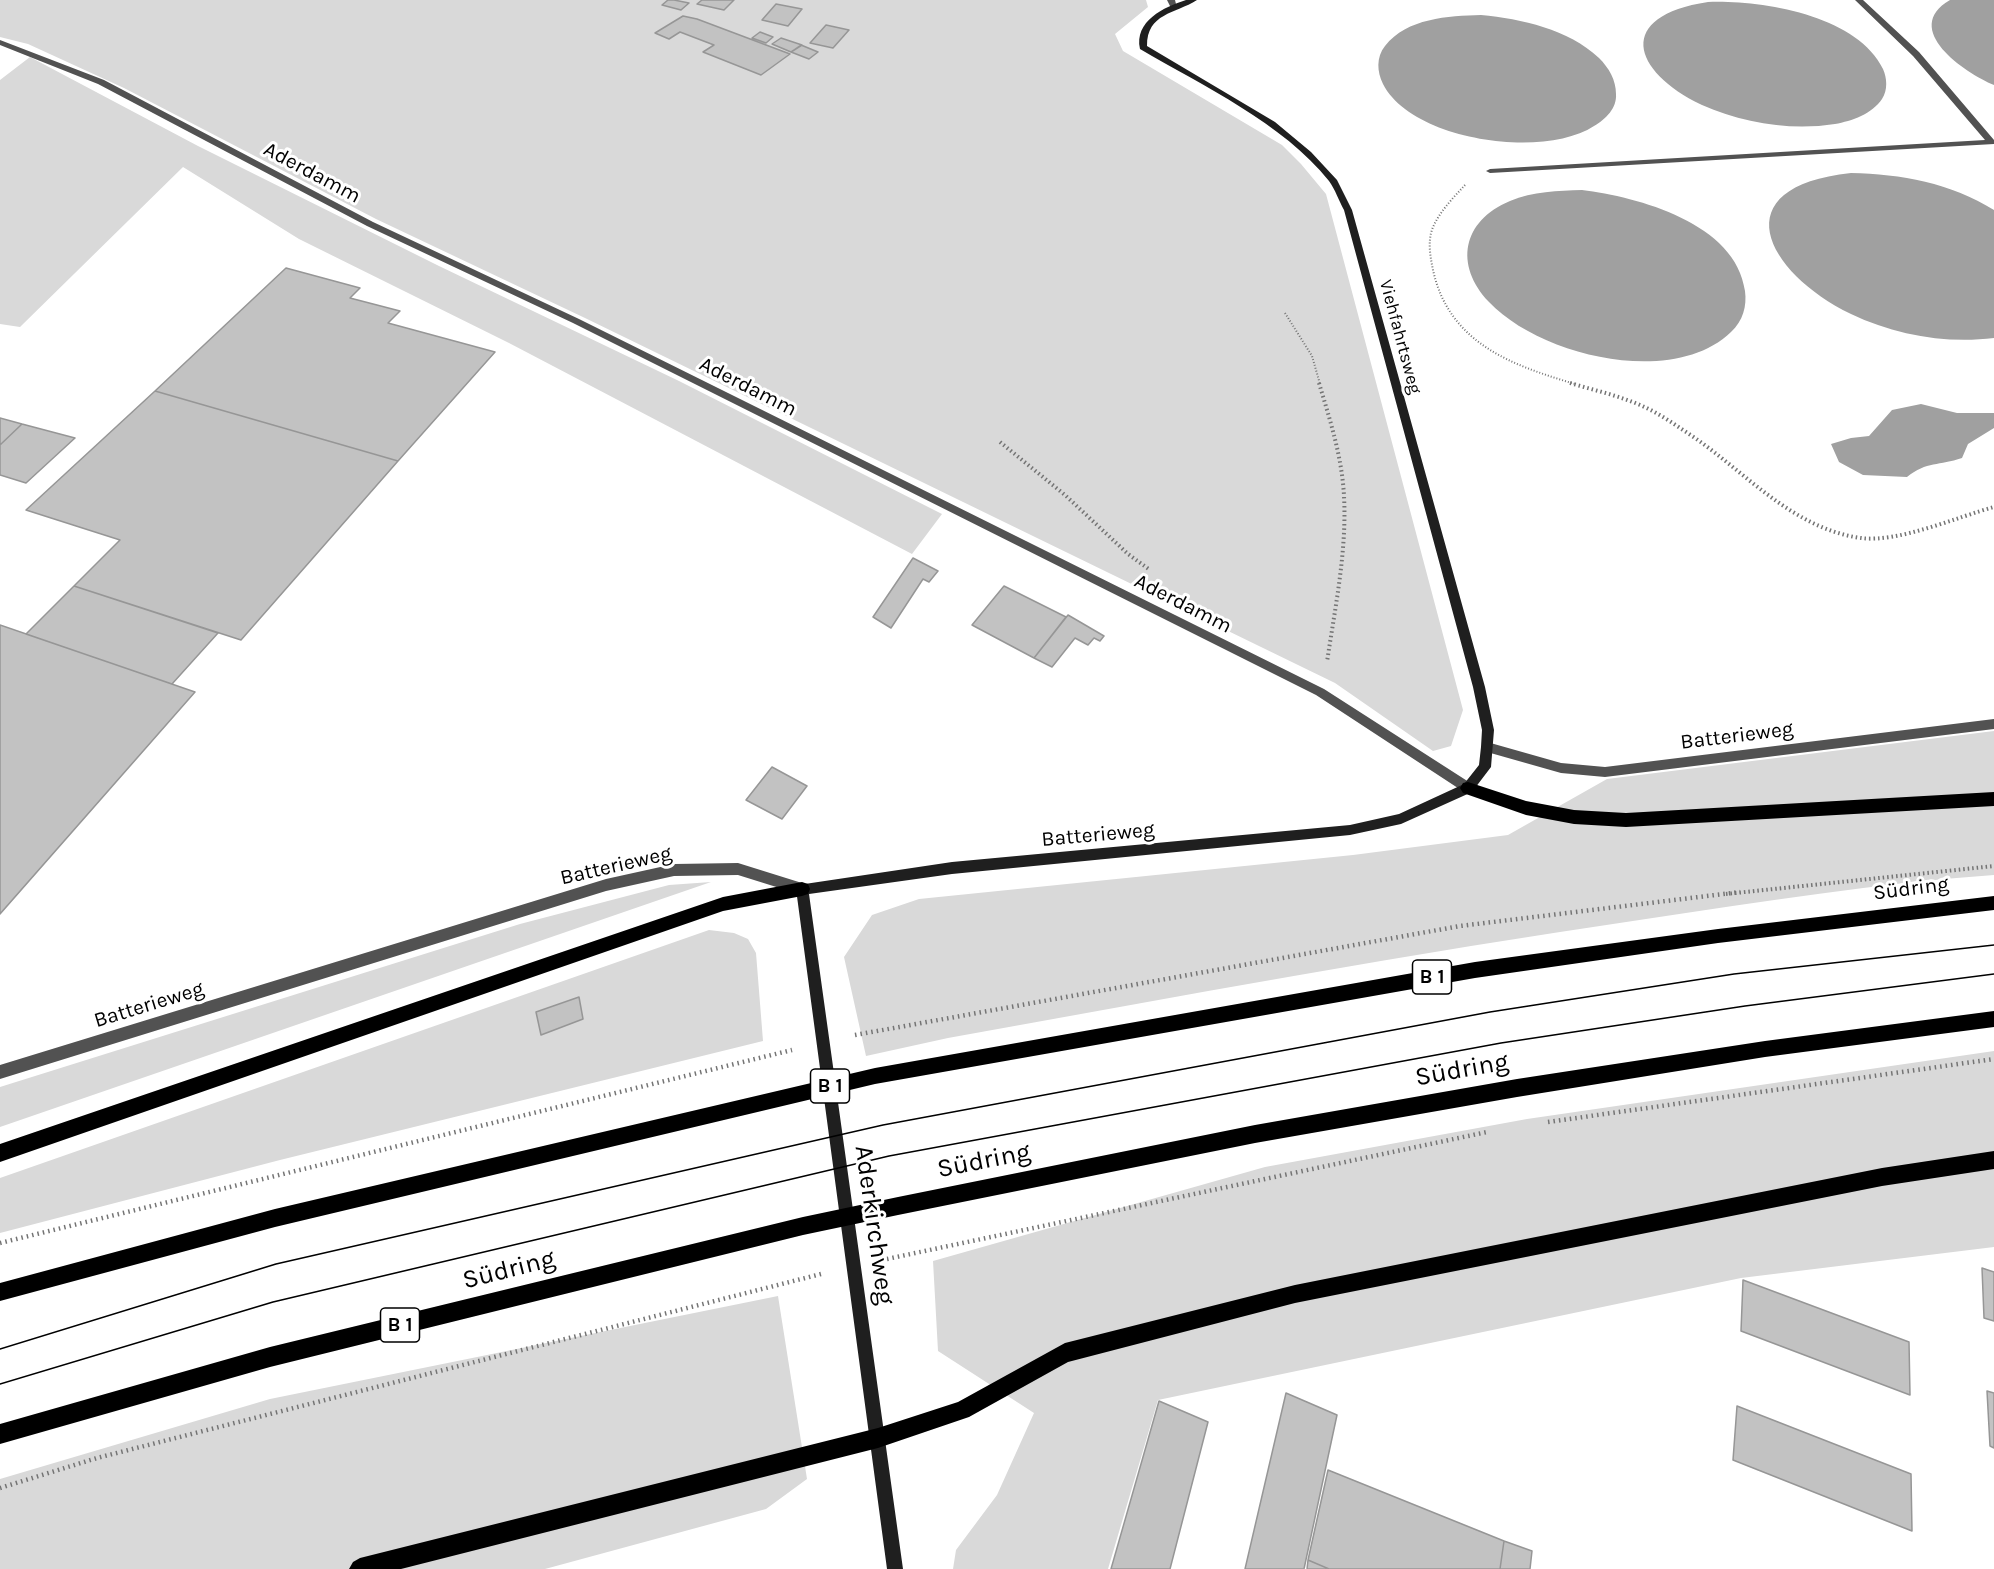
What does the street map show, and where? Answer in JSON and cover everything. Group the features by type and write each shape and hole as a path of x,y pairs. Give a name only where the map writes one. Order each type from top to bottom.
{"main road":[{"path":"1468,788 1526,808 1575,817 1626,820 1994,799"},
{"path":"0,1153 723,904 802,889"},
{"name":"Südring","path":"0,1292 275,1218 874,1076 1475,970 1752,932 1994,903"},
{"name":"Südring","path":"0,1434 270,1357 803,1226 898,1206 1255,1134 1518,1088 1765,1049 1994,1019"},
{"path":"360,1569 878,1438 962,1410 1065,1353 1295,1294 1882,1177 1994,1160"}],"street":[{"path":"1173,3 1192,0"},
{"path":"1859,0 1916,54 1993,142"},
{"name":"Viehfahrtsweg","path":"1173,3 1153,20 1142,40 1143,47 1272,124 1308,154 1334,182 1347,210 1479,687 1488,730 1485,767 1468,788"},
{"name":"Aderdamm","path":"0,42 101,82 370,224 576,321 1320,692 1468,788"},
{"path":"1490,171 1993,142"},
{"name":"Batterieweg","path":"1487,747 1561,768 1605,772 1994,724"},
{"name":"Batterieweg","path":"0,1072 606,885 674,870 738,869 802,889 952,868 1350,830 1401,819 1468,788"},
{"name":"Aderkirchweg","path":"802,889 895,1569"}],"path":[{"path":"1490,171 1474,175 1438,215 1428,235 1430,262 1438,293 1454,320 1498,356 1549,377 1640,405 1683,429 1775,498 1824,528 1862,538 1892,536 1994,507"},
{"path":"1285,313 1312,356 1337,447 1344,496 1338,583 1330,649 1320,692"},
{"path":"1000,442 1065,495 1128,554 1156,574"},
{"path":"867,1032 1460,926 1644,902 1994,866"},
{"path":"0,1243 779,1053"},
{"path":"1546,1122 1994,1059"},
{"path":"906,1255 1499,1130"},
{"path":"0,1488 97,1458 810,1276"}],"shaded area":[{"path":"0,0 1146,0 1148,7 1115,34 1123,51 1282,145 1326,194 1463,710 1451,746 1433,751 1335,683 585,318 376,219 124,88 28,44 0,37"},
{"path":"1950,0 1994,0 1994,85 1968,71 1954,60 1942,49 1934,36 1932,24 1936,11"},
{"path":"1708,2 1754,4 1780,8 1806,14 1852,35 1870,51 1883,69 1886,84 1884,95 1873,109 1855,119 1841,123 1801,127 1750,121 1702,105 1660,77 1648,61 1644,46 1647,32 1658,19 1678,9"},
{"path":"1481,15 1512,19 1544,27 1587,48 1603,62 1613,79 1616,99 1610,113 1594,126 1572,136 1544,141 1513,142 1481,139 1449,131 1421,119 1398,104 1383,84 1380,75 1378,65 1385,46 1405,29 1416,24 1455,16"},
{"path":"30,57 198,146 439,266 679,381 942,514 912,554 509,343 299,239 183,167 20,327 0,324 0,80"},
{"path":"1851,173 1888,175 1925,182 1961,193 1994,210 1994,338 1939,339 1885,327 1851,314 1821,296 1796,276 1779,255 1770,233 1771,213 1784,195 1810,181"},
{"path":"1582,190 1630,199 1656,207 1704,231 1724,248 1738,267 1745,291 1743,313 1735,328 1706,349 1676,359 1642,361 1607,358 1573,350 1540,337 1512,321 1489,302 1478,288 1468,259 1468,245 1473,232 1482,220 1510,201 1528,195"},
{"path":"1921,404 1957,413 1994,413 1994,428 1968,444 1962,458 1921,468 1907,477 1863,475 1839,462 1831,444 1869,436 1892,410"},
{"path":"1994,731 1994,875 1820,894 1558,932 1297,975 948,1038 866,1056 844,957 872,915 919,899 1353,855 1508,835 1607,779"},
{"path":"711,882 0,1127 0,1087 520,924 669,885"},
{"path":"709,930 734,933 748,939 756,953 763,1041 280,1160 0,1233 0,1178"},
{"path":"1994,1051 1994,1247 1741,1278 1158,1400 1108,1569 953,1569 956,1550 997,1495 1034,1413 938,1351 933,1261 1265,1167 1527,1119"},
{"path":"778,1296 807,1479 766,1509 545,1569 0,1569 0,1479 270,1399"}],"building":[{"path":"668,0 689,3 681,10 662,5"},
{"path":"702,0 734,0 724,10 697,4"},
{"path":"776,4 802,9 788,26 762,20"},
{"path":"683,16 697,19 790,54 761,75 703,52 714,45 680,32 669,39 655,33"},
{"path":"826,25 849,30 833,48 810,43"},
{"path":"760,32 773,37 766,43 752,38"},
{"path":"781,38 802,45 791,52 772,44"},
{"path":"801,45 818,52 809,59 791,52"},
{"path":"286,268 360,288 350,298 400,311 388,323 495,352 398,461 155,391"},
{"path":"155,391 398,461 241,640 74,586 120,540 26,510"},
{"path":"0,418 22,424 0,445"},
{"path":"22,424 75,438 26,483 0,475 0,445"},
{"path":"913,558 938,571 929,582 923,579 891,628 873,617"},
{"path":"74,586 218,633 172,684 26,634"},
{"path":"1004,586 1066,617 1034,658 972,625"},
{"path":"1068,615 1104,636 1100,641 1094,638 1088,645 1075,638 1052,667 1034,658"},
{"path":"0,625 195,692 0,914"},
{"path":"772,767 807,786 782,819 746,800"},
{"path":"579,997 583,1019 541,1035 536,1012"},
{"path":"1982,1268 1994,1272 1994,1321 1984,1318"},
{"path":"1743,1280 1909,1342 1910,1395 1741,1331"},
{"path":"1987,1391 1994,1393 1994,1448 1990,1446"},
{"path":"1286,1393 1337,1415 1304,1569 1245,1569"},
{"path":"1159,1401 1208,1422 1170,1569 1111,1569"},
{"path":"1737,1406 1911,1474 1912,1531 1733,1460"},
{"path":"1328,1470 1504,1541 1500,1569 1329,1569 1308,1560"},
{"path":"1504,1541 1532,1551 1530,1569 1500,1569"},
{"path":"1308,1560 1329,1569 1307,1569"}],"tram line":[{"path":"0,1349 276,1264 883,1125 1490,1012 1734,974 1994,945"},
{"path":"0,1384 273,1302 889,1156 1501,1043 1745,1006 1994,974"}]}
